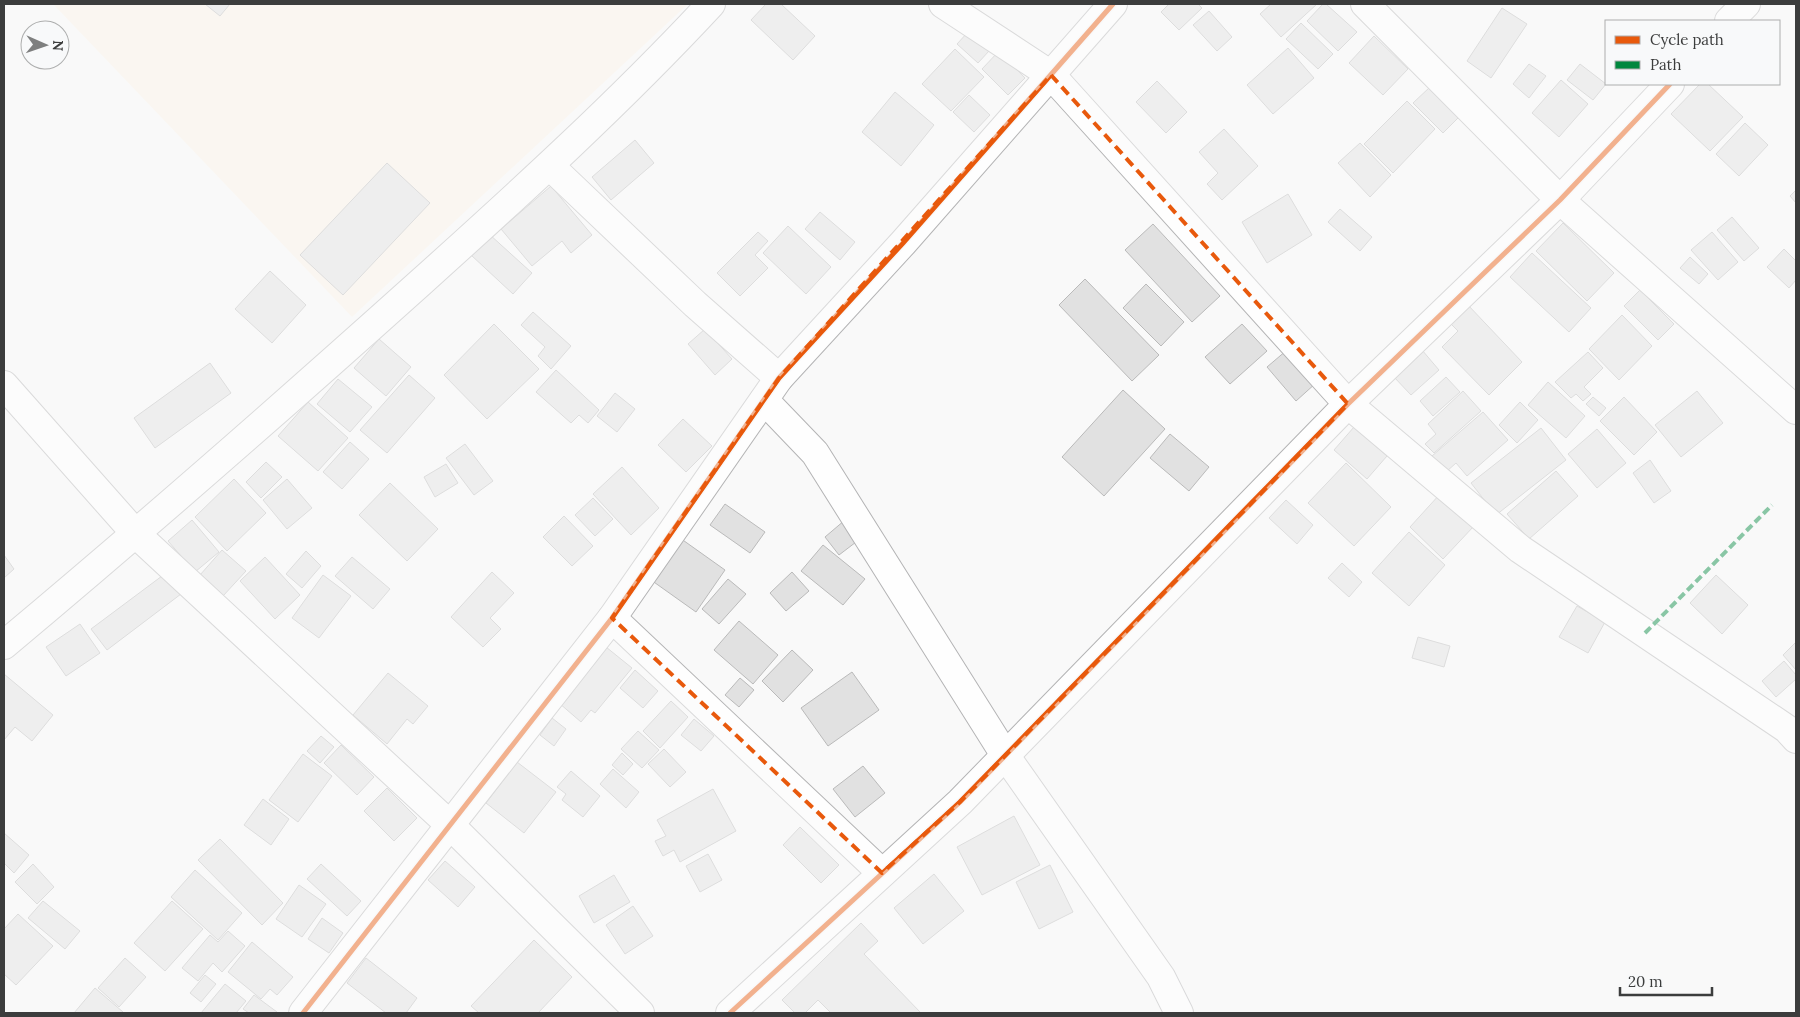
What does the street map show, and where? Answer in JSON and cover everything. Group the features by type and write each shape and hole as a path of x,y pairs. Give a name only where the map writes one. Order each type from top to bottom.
{"street":[{"path":"4,646 136,534 359,338 550,166 711,4"},
{"path":"944,4 1051,75 1348,404 1520,549 1787,729 1796,739"},
{"path":"303,1013 612,618 779,378 904,243 1113,4"},
{"path":"1366,4 1560,200 1796,410"},
{"path":"1730,20 1746,4"},
{"path":"730,1013 960,802 1348,404 1560,200 1669,85"},
{"path":"550,166 695,304 779,378"},
{"path":"4,385 136,534 450,825 640,1013"},
{"path":"764,400 815,453 1005,755 1161,977 1179,1013"},
{"path":"612,618 882,873"}],"highlighted area":[{"path":"1051,75 1348,404 960,802 882,873 612,618 779,378"}],"shaded area":[{"path":"53,4 688,4 352,317"}],"building":[{"path":"205,4 230,4 220,16"},
{"path":"766,4 781,4 815,36 793,60 751,20"},
{"path":"1169,4 1198,4 1202,8 1179,30 1161,12"},
{"path":"1271,4 1317,4 1281,37 1260,14"},
{"path":"1323,4 1326,4 1357,32 1338,51 1307,21"},
{"path":"1502,8 1527,24 1491,78 1467,61"},
{"path":"1209,11 1232,37 1217,51 1193,25"},
{"path":"1301,23 1333,54 1318,69 1286,39"},
{"path":"968,32 989,51 978,63 957,44"},
{"path":"1374,36 1408,69 1383,95 1349,63"},
{"path":"1288,48 1314,78 1273,114 1247,85"},
{"path":"955,49 984,77 951,111 922,84"},
{"path":"999,51 1025,78 1008,95 982,69"},
{"path":"1529,64 1546,76 1529,98 1513,84"},
{"path":"1580,64 1605,85 1593,100 1567,80"},
{"path":"1561,80 1588,104 1559,137 1532,113"},
{"path":"1157,81 1187,112 1166,133 1136,102"},
{"path":"1699,85 1709,85 1743,117 1710,151 1671,114"},
{"path":"1430,87 1459,117 1443,133 1413,103"},
{"path":"895,92 934,125 901,166 862,132"},
{"path":"969,95 990,115 974,132 953,112"},
{"path":"1407,101 1435,129 1393,173 1364,144"},
{"path":"1745,123 1768,145 1739,176 1716,154"},
{"path":"1224,129 1258,166 1222,200 1207,184 1218,173 1199,152"},
{"path":"635,140 654,163 611,200 592,177"},
{"path":"1360,143 1391,175 1370,197 1338,163"},
{"path":"387,163 430,203 343,295 300,255"},
{"path":"551,186 592,235 571,253 562,241 532,266 501,229"},
{"path":"1796,190 1796,203 1790,196"},
{"path":"1288,194 1312,235 1267,263 1242,222"},
{"path":"1340,209 1372,237 1360,251 1328,222"},
{"path":"820,212 855,242 840,260 805,229"},
{"path":"1732,217 1759,248 1744,261 1717,230"},
{"path":"1563,223 1614,273 1587,301 1536,251"},
{"path":"1153,224 1220,296 1192,322 1125,250"},
{"path":"788,226 831,267 806,294 763,253"},
{"path":"758,232 768,241 755,255 768,268 740,296 717,273"},
{"path":"1712,232 1738,262 1718,280 1691,250"},
{"path":"489,234 532,273 513,294 471,255"},
{"path":"1784,249 1796,261 1796,280 1789,288 1767,267"},
{"path":"1532,253 1591,308 1569,332 1510,277"},
{"path":"1690,257 1708,274 1699,284 1680,268"},
{"path":"270,271 306,305 272,343 235,309"},
{"path":"1085,279 1159,355 1132,381 1059,305"},
{"path":"1146,284 1184,322 1161,346 1123,308"},
{"path":"1640,290 1674,324 1658,340 1624,306"},
{"path":"1467,304 1522,362 1489,395 1442,347 1458,331 1449,322"},
{"path":"533,312 571,346 551,369 538,356 545,347 521,325"},
{"path":"1622,315 1652,346 1619,380 1589,349"},
{"path":"494,324 539,369 487,419 444,375"},
{"path":"1242,324 1267,351 1230,384 1205,357"},
{"path":"705,329 732,359 715,375 688,344"},
{"path":"379,339 411,367 386,396 354,368"},
{"path":"1287,350 1316,383 1296,401 1267,367"},
{"path":"1422,350 1439,370 1411,395 1393,376"},
{"path":"1588,352 1603,368 1584,387 1591,394 1583,401 1576,394 1571,398 1555,382"},
{"path":"210,363 231,393 155,448 134,418"},
{"path":"556,370 599,410 588,423 579,415 571,423 536,392"},
{"path":"409,375 435,398 387,453 360,430"},
{"path":"1446,377 1460,392 1433,416 1420,401"},
{"path":"338,379 372,407 350,432 317,404"},
{"path":"1548,382 1585,416 1566,438 1528,405"},
{"path":"1123,390 1165,429 1104,496 1062,457"},
{"path":"1463,391 1481,411 1434,453 1425,444 1436,434 1428,424"},
{"path":"1697,391 1723,423 1681,457 1655,425"},
{"path":"615,393 635,409 617,432 597,416"},
{"path":"1593,397 1606,408 1599,416 1586,404"},
{"path":"1624,397 1657,432 1634,455 1600,421"},
{"path":"308,402 348,438 318,471 278,436"},
{"path":"1520,402 1538,420 1517,443 1499,425"},
{"path":"1483,412 1508,440 1467,476 1456,463 1446,472 1432,456"},
{"path":"683,419 712,446 686,472 658,445"},
{"path":"1354,427 1387,456 1367,479 1334,450"},
{"path":"1541,428 1566,460 1496,515 1471,483"},
{"path":"1597,429 1626,463 1597,488 1568,454"},
{"path":"1170,434 1209,467 1189,491 1150,458"},
{"path":"350,442 369,459 342,489 323,472"},
{"path":"465,444 493,481 474,495 446,458"},
{"path":"1650,460 1671,491 1654,503 1633,473"},
{"path":"266,462 282,477 261,498 246,482"},
{"path":"1346,463 1391,507 1354,546 1308,503"},
{"path":"446,464 458,483 435,497 424,477"},
{"path":"622,467 659,508 631,535 593,494"},
{"path":"1556,471 1578,496 1529,539 1507,514"},
{"path":"234,479 266,513 227,551 195,517"},
{"path":"287,479 312,508 287,529 263,500"},
{"path":"390,483 438,529 407,561 359,515"},
{"path":"1440,494 1474,526 1443,559 1410,527"},
{"path":"593,498 613,519 595,536 575,515"},
{"path":"1286,500 1313,525 1297,544 1269,518"},
{"path":"725,504 765,532 750,553 710,525"},
{"path":"564,516 593,546 572,566 543,537"},
{"path":"192,520 219,552 195,572 168,541"},
{"path":"845,520 860,539 839,555 825,537"},
{"path":"1409,532 1445,565 1409,606 1372,573"},
{"path":"680,538 725,570 696,612 651,580"},
{"path":"823,545 865,579 843,605 801,571"},
{"path":"222,550 246,571 223,596 200,575"},
{"path":"306,551 321,566 302,588 286,574"},
{"path":"4,555 14,569 4,578"},
{"path":"265,557 300,595 275,619 240,581"},
{"path":"352,557 390,589 373,609 335,576"},
{"path":"1342,563 1362,582 1349,597 1328,578"},
{"path":"492,572 514,593 490,618 501,629 483,647 451,617"},
{"path":"792,572 809,591 786,611 770,593"},
{"path":"166,573 181,594 107,650 91,629"},
{"path":"323,575 351,596 319,638 292,618"},
{"path":"1716,575 1748,605 1722,634 1690,603"},
{"path":"728,579 746,594 719,624 702,609"},
{"path":"1577,606 1605,622 1588,653 1559,637"},
{"path":"739,621 778,655 753,684 714,650"},
{"path":"80,624 100,653 66,676 46,647"},
{"path":"1418,637 1450,646 1444,667 1412,658"},
{"path":"1796,642 1796,670 1783,655"},
{"path":"606,647 632,668 595,713 591,710 581,722 559,703"},
{"path":"792,650 813,670 783,702 762,681"},
{"path":"1784,661 1796,675 1796,679 1776,697 1762,681"},
{"path":"635,670 658,691 643,708 620,688"},
{"path":"852,672 879,710 828,746 801,708"},
{"path":"388,673 428,706 413,724 407,719 387,744 353,715"},
{"path":"4,674 53,715 32,741 15,727 4,740"},
{"path":"740,678 754,690 739,707 725,695"},
{"path":"671,701 688,717 660,748 643,731"},
{"path":"552,718 566,729 554,746 540,735"},
{"path":"694,719 714,736 701,751 681,735"},
{"path":"638,731 659,750 642,768 621,749"},
{"path":"321,736 334,747 320,763 307,751"},
{"path":"341,745 374,777 357,795 324,763"},
{"path":"664,749 686,772 670,787 648,764"},
{"path":"622,753 633,764 623,775 612,765"},
{"path":"303,754 332,776 298,822 269,800"},
{"path":"517,762 556,792 524,833 486,803"},
{"path":"863,766 885,793 855,817 833,789"},
{"path":"613,769 639,792 626,808 600,784"},
{"path":"571,771 600,796 583,817 562,800 566,794 557,787"},
{"path":"387,788 417,818 394,841 364,811"},
{"path":"713,789 736,831 680,862 674,850 663,856 655,841 666,836 657,820"},
{"path":"263,799 289,819 271,845 244,825"},
{"path":"1014,816 1040,865 982,895 957,847"},
{"path":"800,827 839,865 821,883 783,845"},
{"path":"4,833 29,855 14,873 4,863"},
{"path":"220,839 283,903 262,925 198,860"},
{"path":"708,854 722,880 700,892 686,866"},
{"path":"445,861 475,887 458,907 428,880"},
{"path":"33,864 54,887 37,904 15,882"},
{"path":"321,864 361,901 347,916 307,879"},
{"path":"1050,865 1073,912 1039,929 1016,882"},
{"path":"195,870 242,913 218,940 171,897"},
{"path":"934,874 964,911 923,944 894,908"},
{"path":"614,875 630,902 594,923 579,896"},
{"path":"299,885 326,904 302,937 276,919"},
{"path":"43,901 80,931 65,949 28,918"},
{"path":"172,901 203,929 165,971 134,943"},
{"path":"633,906 653,936 625,954 606,925"},
{"path":"18,914 53,946 16,985 4,974 4,929"},
{"path":"322,918 343,933 329,953 308,939"},
{"path":"861,923 878,941 864,954 921,1013 831,1013 818,1000 805,1013 795,1013 782,1000"},
{"path":"228,931 245,946 222,972 213,963 198,981 182,968 210,935 218,942"},
{"path":"534,940 572,977 538,1013 479,1013 471,1006"},
{"path":"252,942 293,977 277,995 270,989 261,999 228,972"},
{"path":"125,958 146,977 119,1007 98,988"},
{"path":"366,958 417,998 406,1013 386,1013 347,983"},
{"path":"205,975 216,984 201,1002 190,993"},
{"path":"225,984 246,1001 236,1013 201,1013"},
{"path":"95,988 123,1012 74,1013"},
{"path":"254,995 277,1012 249,1013 243,1009"}],"marked path":[{"path":"1645,633 1772,505"}],"cycle path":[{"path":"303,1013 612,618 779,378 903,243 1113,4"},
{"path":"730,1013 960,802 1348,404 1560,200 1669,85"}]}
